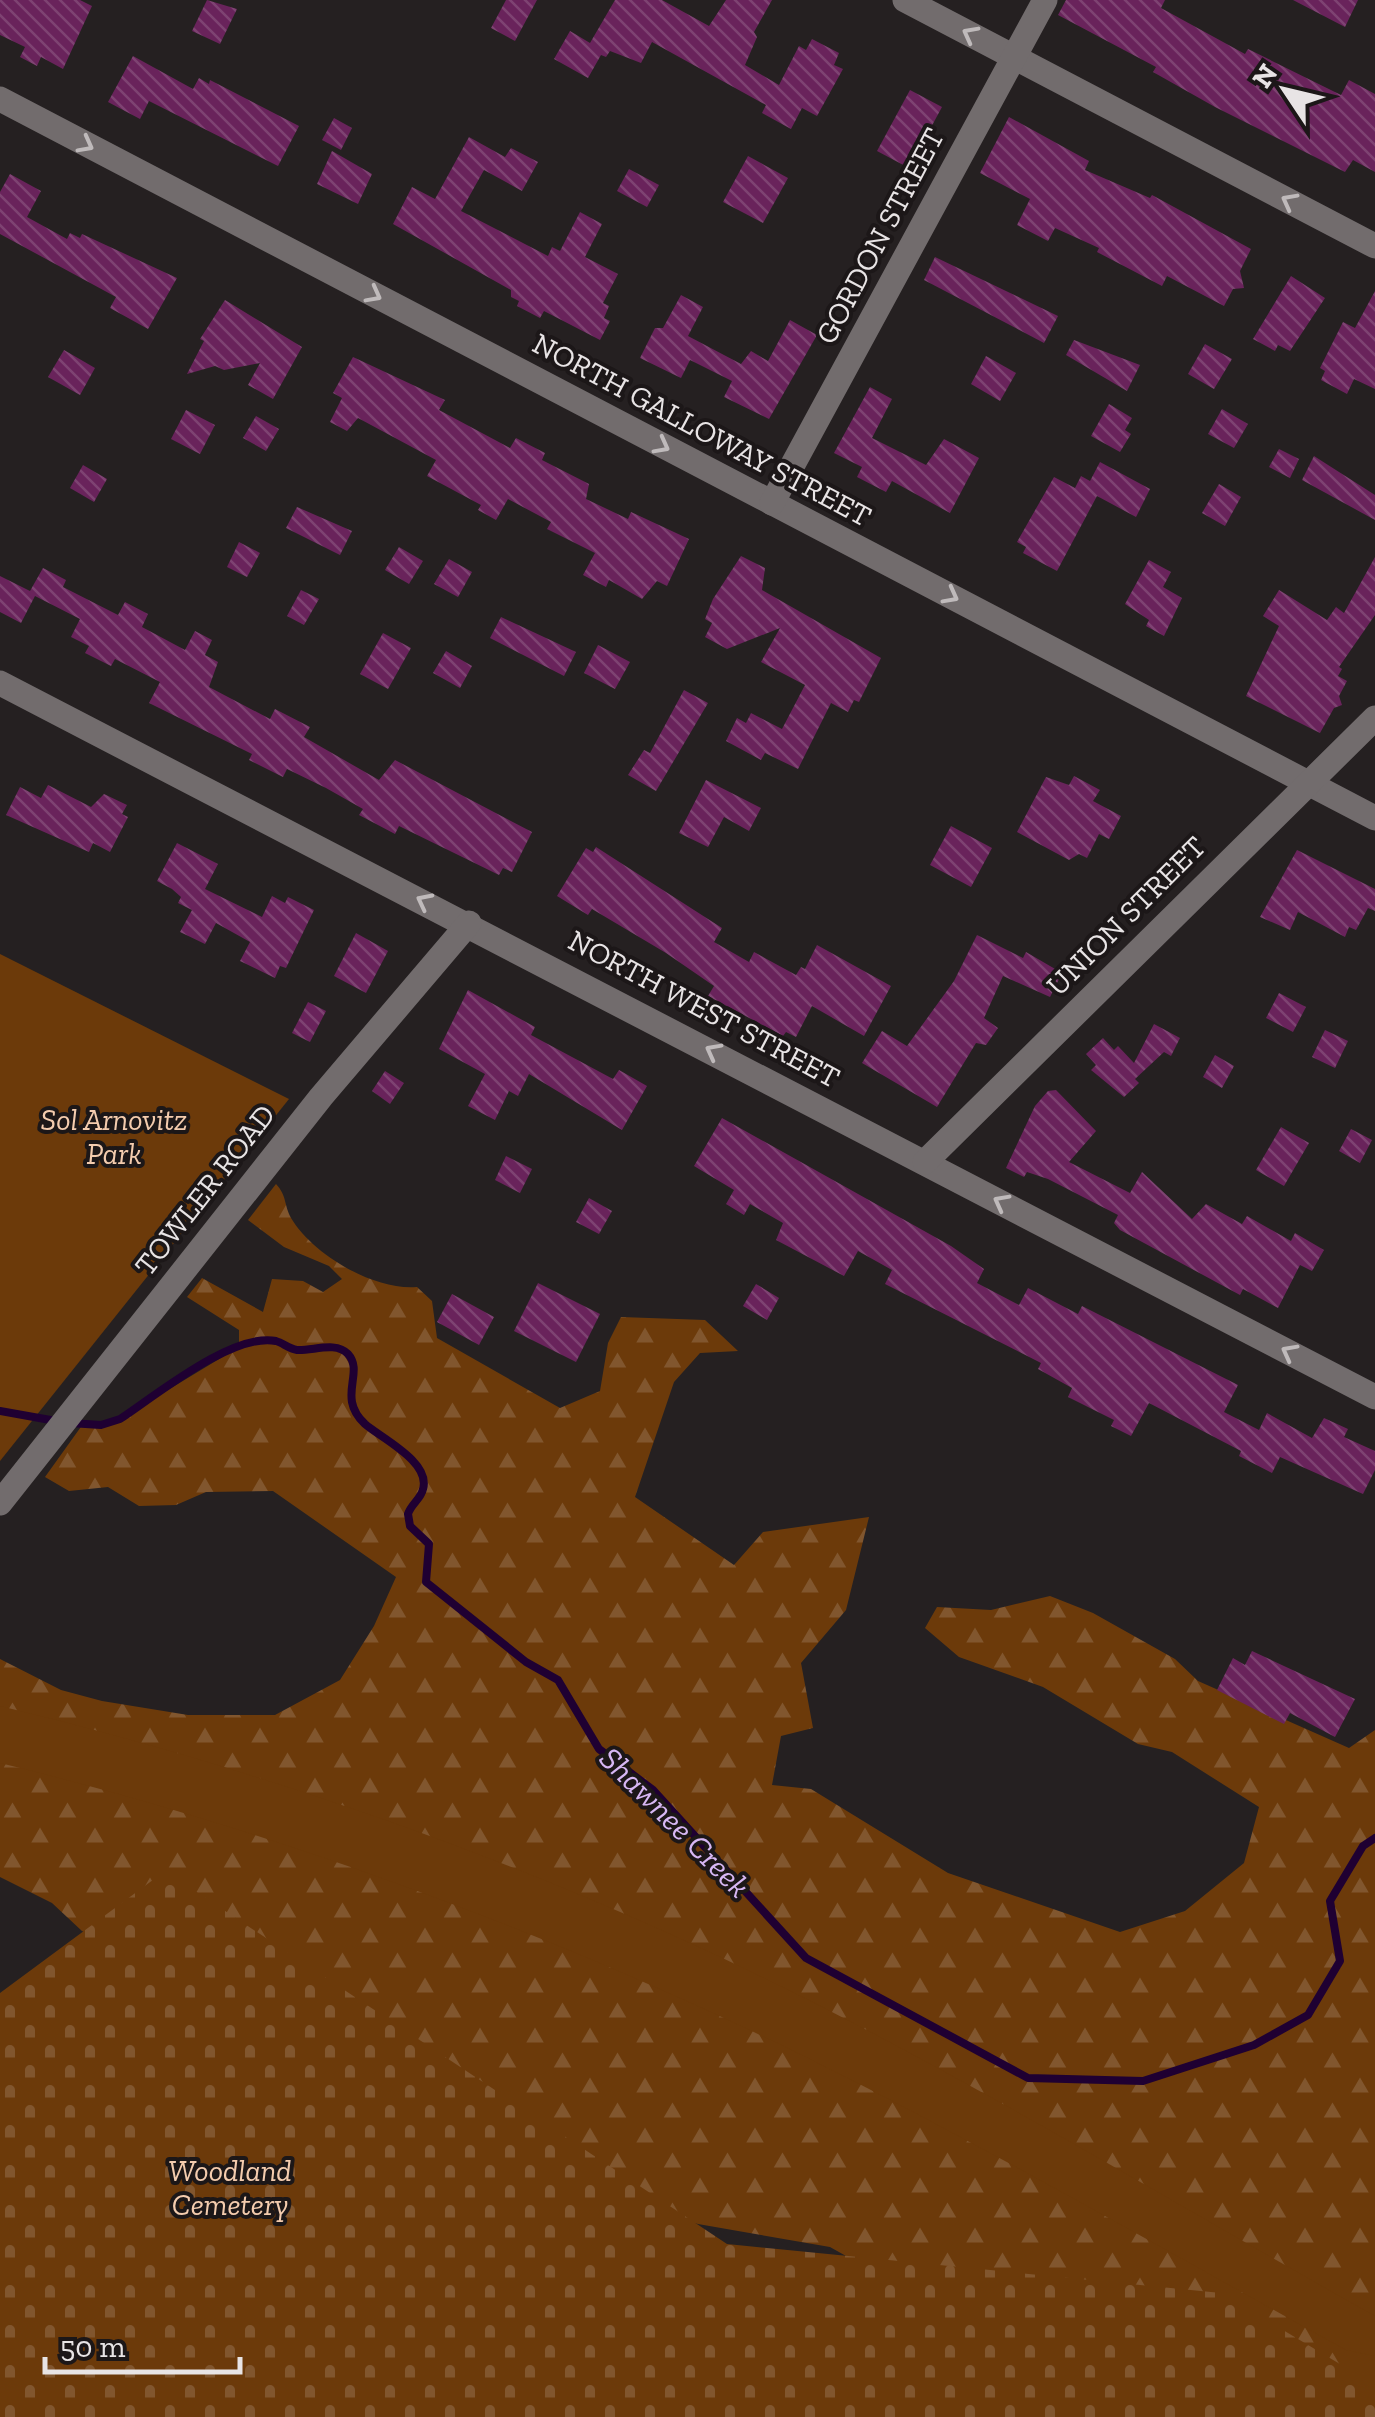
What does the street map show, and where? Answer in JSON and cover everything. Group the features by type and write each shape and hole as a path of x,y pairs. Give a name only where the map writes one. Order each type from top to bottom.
{"street":[{"path":"906,0 1375,246"},
{"name":"GORDON STREET","path":"772,503 1045,0"},
{"name":"NORTH GALLOWAY STREET","path":"0,100 1375,818"},
{"name":"NORTH WEST STREET","path":"0,683 1375,1397"},
{"name":"UNION STREET","path":"925,1162 1375,718"},
{"name":"TOWLER ROAD","path":"0,1503 321,1096 468,923"}],"green space":[{"name":"Sol Arnovitz Park","path":"0,954 289,1099 0,1461"},
{"path":"276,1184 301,1232 329,1257 364,1277 400,1287 417,1287 432,1301 437,1338 560,1408 600,1391 608,1343 621,1317 705,1320 738,1351 700,1353 674,1382 635,1497 734,1565 763,1532 869,1517 846,1610 801,1663 813,1728 781,1736 772,1785 811,1789 948,1873 1120,1932 1185,1911 1244,1863 1259,1807 1172,1752 1138,1744 1043,1687 959,1657 925,1628 937,1607 991,1610 1050,1596 1093,1613 1175,1659 1198,1681 1349,1748 1375,1730 1375,2417 871,2270 830,2247 698,2224 647,2209 82,1931 52,1903 0,1877 0,1659 61,1690 102,1701 188,1715 275,1715 340,1680 374,1626 396,1577 273,1491 206,1492 176,1505 139,1506 108,1487 69,1491 45,1477 83,1424 101,1425 120,1419 239,1347 239,1330 187,1297 202,1278 263,1312 272,1279 303,1281 323,1292 342,1279 329,1266 284,1247 248,1220"},
{"path":"0,1706 170,1751 423,1833 587,1898 759,1975 1026,2117 1375,2316 1375,2356 1346,2350 1011,2164 808,2058 612,1968 310,1853 104,1790 0,1763"},
{"name":"Woodland Cemetery","path":"165,1871 727,2244 1221,2293 1375,2385 1375,2417 0,2417 0,1993"}],"building":[{"path":"0,0 80,0 92,6 63,69 41,57 37,66 20,57 25,47 0,35"},
{"path":"207,0 237,9 220,44 192,31"},
{"path":"506,0 537,0 515,41 491,28"},
{"path":"615,0 662,0 709,26 726,0 772,0 754,32 757,37 745,65 779,85 799,46 806,50 812,39 839,53 834,65 843,69 817,116 802,108 791,129 762,113 766,105 652,42 641,63 610,51 606,57 601,55 588,78 554,59 570,31 590,43"},
{"path":"1066,0 1165,0 1161,8 1245,54 1248,49 1341,95 1349,80 1375,94 1375,172 1353,160 1345,172 1215,107 1153,72 1156,67 1058,15"},
{"path":"1293,0 1358,0 1345,27"},
{"path":"133,56 193,89 199,78 209,84 210,80 299,126 278,166 149,101 140,119 108,102"},
{"path":"910,90 942,107 909,168 877,151"},
{"path":"1009,117 1089,161 1085,170 1150,198 1152,195 1251,249 1240,271 1244,288 1233,289 1224,306 1167,276 1162,286 1097,252 1099,248 1055,228 1048,241 1017,225 1030,199 980,173"},
{"path":"334,118 352,128 341,150 322,140"},
{"path":"469,137 505,157 511,148 538,162 522,191 484,170 461,211 548,256 552,247 560,251 580,212 602,224 585,257 618,274 603,303 609,306 604,318 610,321 600,340 544,311 540,318 517,306 519,301 511,297 511,290 393,224 412,187 435,199"},
{"path":"332,151 372,174 358,204 317,184"},
{"path":"748,156 788,178 763,223 723,202"},
{"path":"629,169 659,185 647,207 617,191"},
{"path":"10,174 41,191 27,217 67,239 70,233 80,238 82,234 177,278 148,329 110,308 116,297 0,234 0,192"},
{"path":"935,257 1058,316 1044,343 924,280"},
{"path":"1291,276 1325,298 1290,351 1278,345 1275,351 1253,339"},
{"path":"1375,291 1375,389 1354,379 1347,394 1321,380 1325,371 1320,368 1343,322 1355,328"},
{"path":"681,295 703,307 688,336 741,364 751,351 768,361 790,320 817,335 769,419 724,397 732,381 690,360 681,378 640,358 655,328 663,328"},
{"path":"225,300 302,347 273,399 248,385 260,363 224,370 215,366 187,374 204,341 200,339"},
{"path":"1074,340 1140,365 1127,391 1066,355"},
{"path":"1205,344 1232,359 1214,389 1188,374"},
{"path":"64,350 95,368 80,395 48,377"},
{"path":"986,356 1016,373 1000,401 971,384"},
{"path":"353,357 445,400 439,410 510,448 516,438 545,453 542,460 589,484 586,499 628,519 631,512 689,539 667,586 657,581 642,599 609,580 606,587 583,575 595,553 547,529 551,522 508,499 496,520 478,510 481,505 427,476 436,460 358,418 347,431 330,422 342,398 333,393"},
{"path":"870,387 892,399 872,438 926,465 944,439 979,458 950,513 892,481 886,492 857,477 862,467 834,453"},
{"path":"1109,404 1132,418 1125,430 1131,434 1120,452 1091,436"},
{"path":"1222,409 1248,424 1234,448 1208,434"},
{"path":"186,410 215,425 200,454 171,439"},
{"path":"256,416 279,429 266,451 243,438"},
{"path":"1279,449 1299,459 1290,478 1269,467"},
{"path":"1314,456 1375,495 1375,520 1302,480"},
{"path":"1100,462 1150,489 1136,517 1097,496 1057,571 1023,553 1026,547 1017,542 1054,477 1075,488 1081,476 1090,481"},
{"path":"83,465 107,479 94,502 70,488"},
{"path":"1219,484 1241,497 1225,526 1202,513"},
{"path":"297,507 352,531 340,555 286,528"},
{"path":"239,542 260,553 247,577 227,567"},
{"path":"399,547 423,561 409,584 385,570"},
{"path":"741,556 765,568 762,590 881,658 859,702 854,700 848,712 831,703 798,769 765,753 761,760 726,741 737,718 746,723 751,713 782,729 805,685 761,662 780,628 727,649 705,637 712,623 705,619 713,599"},
{"path":"1375,557 1375,615 1339,667 1342,669 1338,676 1347,681 1339,696 1342,705 1334,708 1320,733 1246,696 1279,626 1263,616 1279,590 1327,620 1336,607 1344,613"},
{"path":"449,559 472,572 458,597 434,584"},
{"path":"1149,560 1171,572 1163,587 1182,598 1164,636 1146,626 1149,620 1125,604"},
{"path":"43,568 66,580 63,587 118,615 125,602 148,614 142,627 185,650 195,631 212,640 205,655 218,662 209,687 270,719 275,709 310,727 304,737 379,780 395,760 532,832 512,872 503,868 499,875 399,826 395,834 359,815 363,809 326,788 287,769 283,777 249,760 252,754 149,703 160,682 115,659 111,666 85,653 89,646 71,637 80,619 35,596 21,623 0,612 0,576 30,591"},
{"path":"301,590 319,599 304,625 287,616"},
{"path":"501,617 576,652 564,676 490,638"},
{"path":"383,633 411,648 388,689 360,674"},
{"path":"598,645 630,662 615,689 584,673"},
{"path":"446,651 472,666 460,688 433,673"},
{"path":"684,690 708,703 656,791 628,775 644,750 650,753"},
{"path":"1074,776 1100,790 1093,801 1121,816 1109,839 1099,834 1087,858 1079,854 1069,860 1017,832 1046,777 1069,785"},
{"path":"706,780 761,808 749,831 724,817 708,847 679,833"},
{"path":"48,785 91,807 104,794 127,805 122,814 128,817 110,852 93,843 89,852 6,815 20,787 41,798"},
{"path":"951,826 992,848 971,887 930,865"},
{"path":"177,843 218,864 205,889 262,917 272,896 285,903 288,897 314,910 286,968 280,966 275,978 240,961 250,942 216,923 205,944 180,932 192,910 178,903 181,897 157,881"},
{"path":"596,847 722,928 714,942 749,962 754,952 796,975 801,967 805,969 817,945 891,986 864,1036 812,1006 796,1037 786,1032 783,1036 708,996 714,986 666,953 592,909 588,915 557,896 586,848 593,852"},
{"path":"1297,850 1375,889 1375,911 1368,908 1356,930 1349,927 1345,937 1298,912 1290,930 1260,917"},
{"path":"356,933 388,951 366,993 334,976"},
{"path":"977,935 1023,958 1026,952 1062,973 1050,997 1003,976 984,1018 998,1028 986,1045 976,1043 937,1107 862,1063 882,1031 907,1046 954,981"},
{"path":"468,990 535,1027 531,1035 613,1079 619,1070 647,1086 622,1130 529,1074 518,1096 509,1091 495,1120 468,1106 485,1074 439,1049"},
{"path":"1279,993 1306,1007 1293,1032 1266,1018"},
{"path":"308,1002 326,1011 310,1042 292,1033"},
{"path":"1154,1024 1180,1038 1171,1056 1164,1052 1135,1079 1139,1083 1124,1097 1091,1070 1096,1065 1086,1054 1103,1038 1114,1050 1118,1046 1134,1063"},
{"path":"1325,1030 1348,1041 1335,1068 1312,1057"},
{"path":"1215,1055 1234,1066 1222,1088 1203,1077"},
{"path":"385,1071 404,1083 390,1104 372,1091"},
{"path":"1056,1090 1096,1131 1069,1162 1130,1193 1142,1172 1192,1219 1206,1204 1242,1224 1247,1216 1291,1241 1295,1233 1324,1250 1312,1271 1300,1265 1278,1308 1243,1289 1240,1295 1120,1230 1114,1223 1118,1215 1048,1179 1027,1172 1024,1177 1006,1168 1035,1106 1048,1091"},
{"path":"722,1118 951,1246 984,1269 977,1283 1019,1305 1028,1288 1078,1314 1082,1306 1238,1385 1224,1412 1259,1430 1267,1413 1312,1438 1324,1418 1348,1429 1344,1437 1375,1451 1375,1470 1363,1494 1280,1457 1272,1473 1239,1456 1241,1451 1149,1403 1131,1436 1111,1426 1114,1420 1068,1397 1072,1388 1038,1369 1041,1363 885,1284 892,1270 858,1251 844,1276 776,1240 783,1223 750,1204 744,1215 726,1204 734,1190 694,1166"},
{"path":"1281,1127 1309,1143 1284,1186 1256,1170"},
{"path":"1351,1129 1372,1140 1360,1163 1339,1151"},
{"path":"506,1156 532,1169 520,1193 495,1180"},
{"path":"589,1198 612,1211 599,1234 576,1222"},
{"path":"538,1283 600,1314 576,1362 514,1331"},
{"path":"756,1284 779,1298 767,1320 743,1306"},
{"path":"452,1294 494,1317 479,1345 437,1322"},
{"path":"1252,1651 1355,1699 1335,1737 1290,1713 1284,1724 1217,1690 1233,1658 1245,1665"}],"waterway":[{"name":"Shawnee Creek","path":"70,1423 101,1425 120,1419 195,1368 238,1346 276,1341 297,1350 343,1350 354,1369 351,1395 357,1414 420,1469 422,1493 408,1514 410,1526 429,1544 426,1582 526,1662 558,1680 599,1749 653,1790 806,1958 1028,2078 1143,2081 1254,2045 1308,2015 1340,1961 1330,1901 1363,1846 1375,1838"},
{"name":"Shawnee Creek","path":"0,1411 56,1421"}]}
